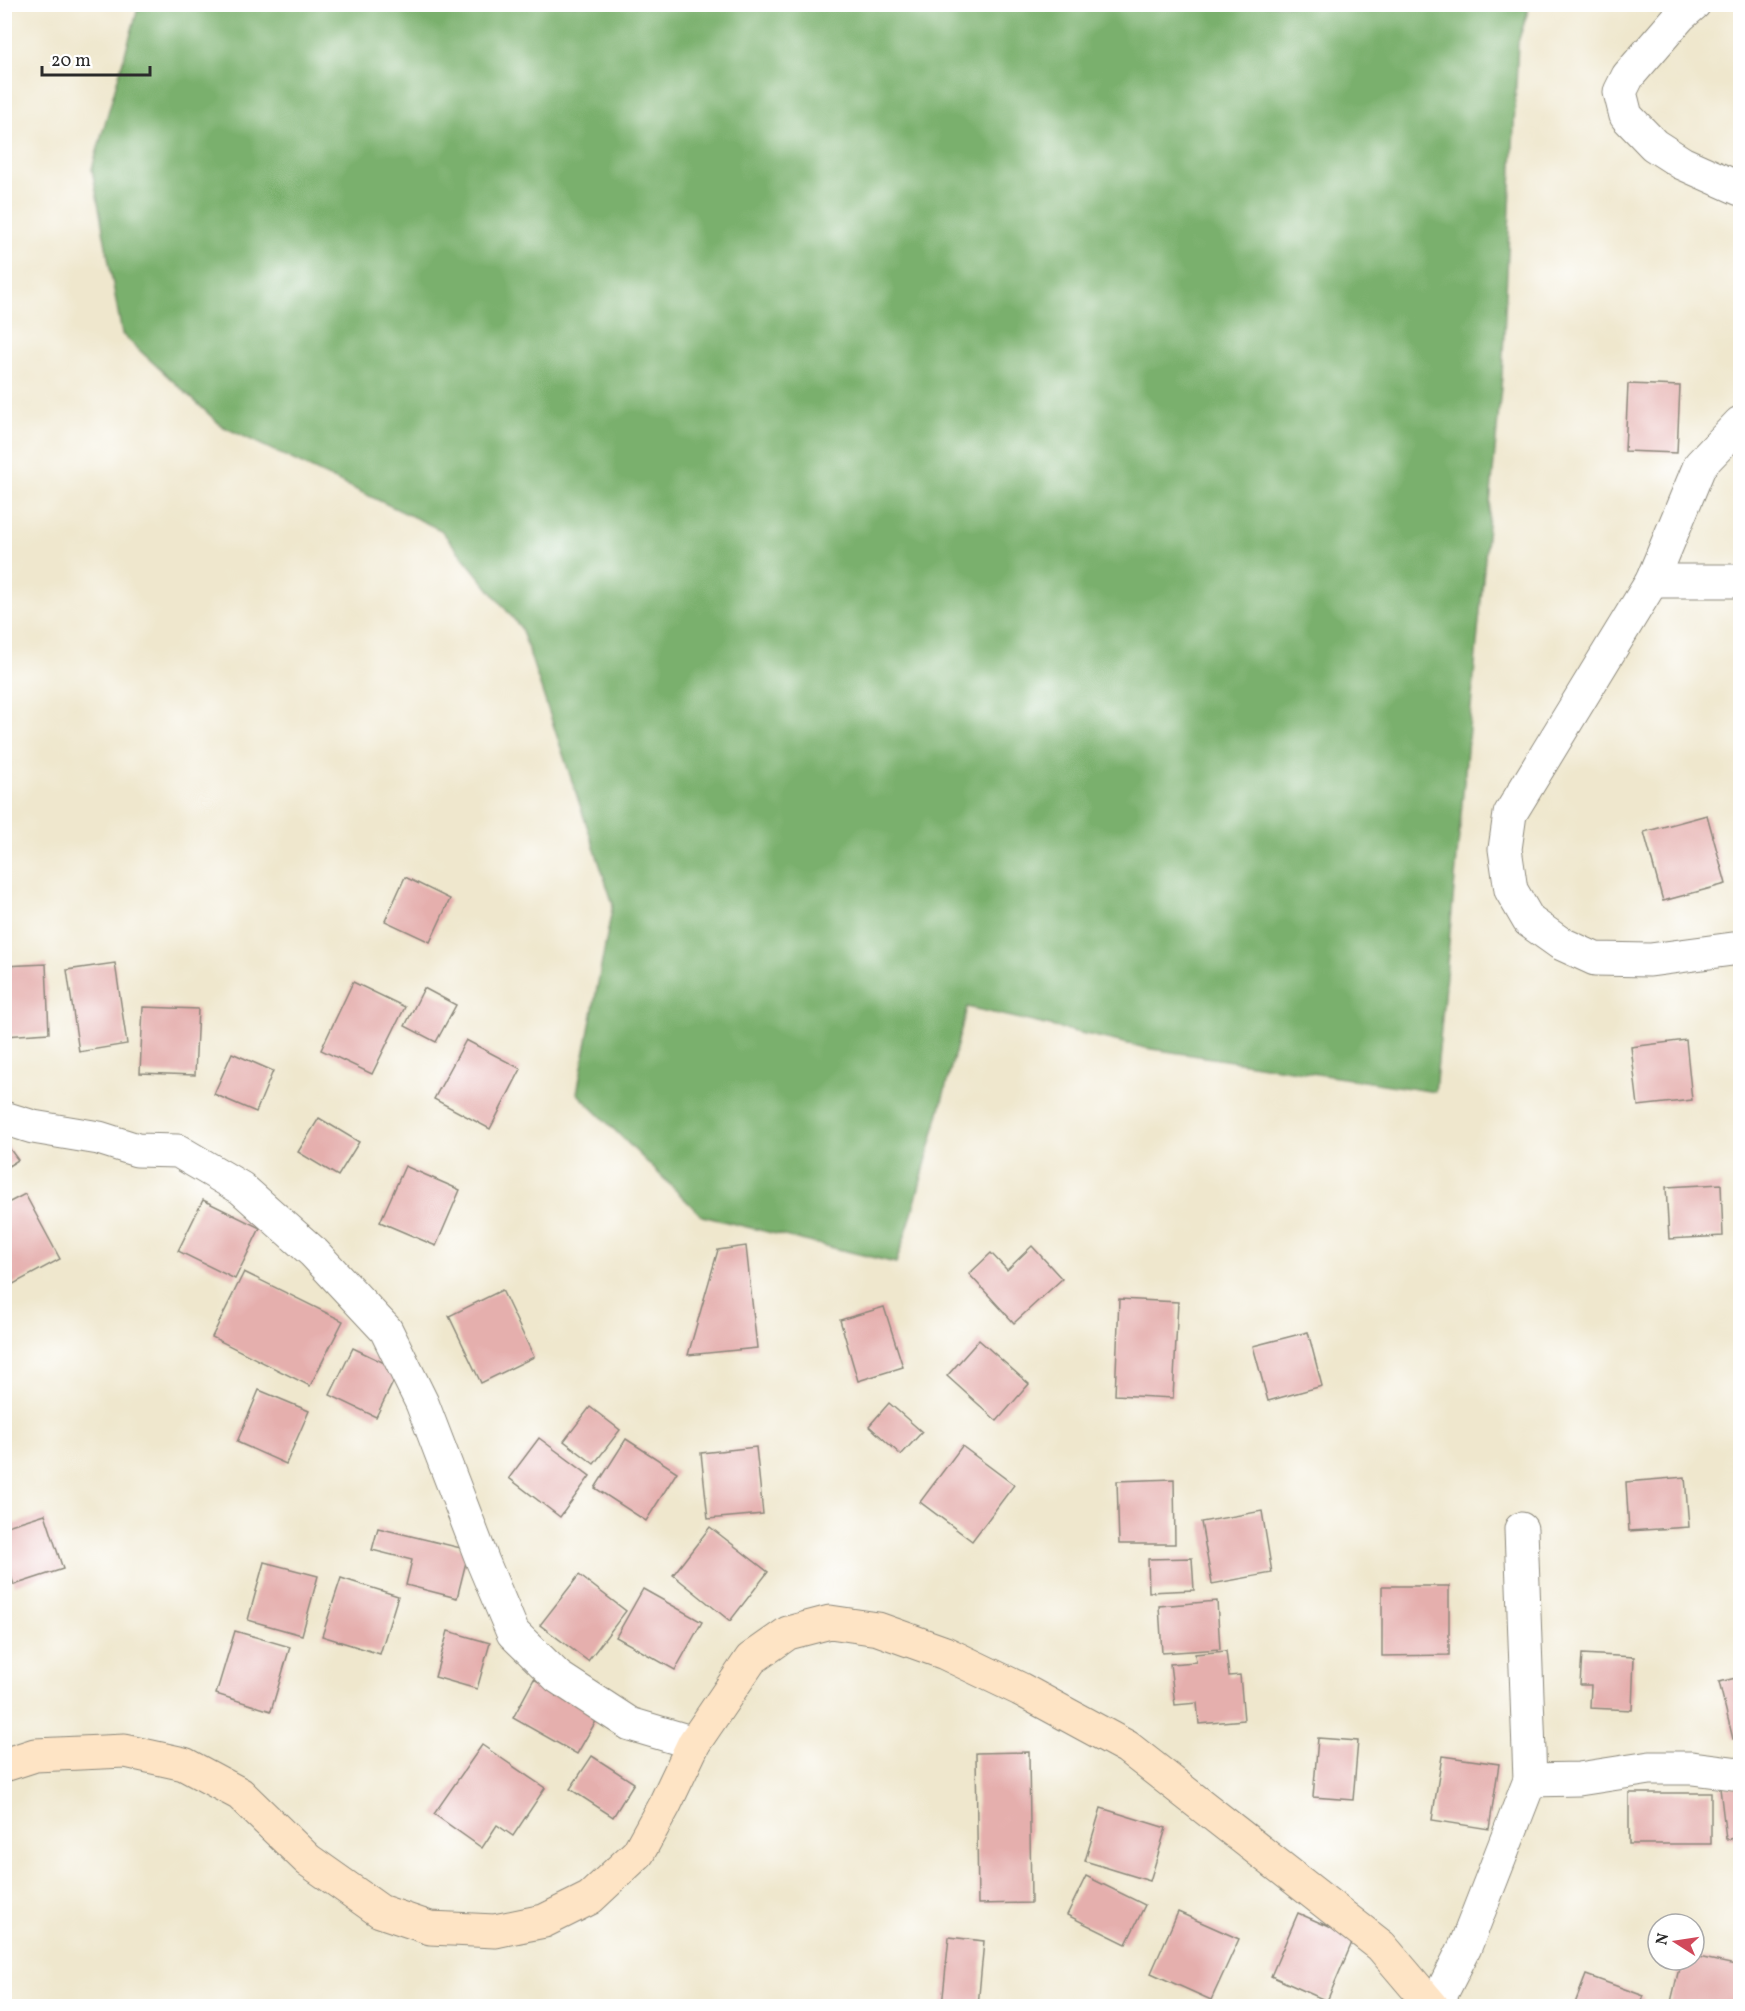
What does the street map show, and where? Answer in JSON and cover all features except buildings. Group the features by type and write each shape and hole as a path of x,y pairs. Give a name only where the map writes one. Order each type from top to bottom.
{"main road":[{"path":"4,1765 35,1755 125,1751 184,1764 240,1794 308,1860 380,1911 430,1928 495,1931 544,1921 590,1898 638,1853 665,1804 694,1743 751,1659 788,1633 830,1622 878,1629 956,1659 1020,1689 1128,1747 1381,1946 1433,2007"}],"street":[{"path":"1694,4 1680,16 1628,76 1620,92 1626,116 1654,145 1673,157 1740,189"},
{"path":"1740,423 1700,465 1652,581 1510,814 1505,849 1511,890 1529,921 1560,943 1595,959 1650,960 1740,948"},
{"path":"1652,581 1740,581"},
{"path":"4,1118 33,1127 99,1138 137,1150 178,1151 241,1188 314,1253 386,1330 422,1403 513,1633 558,1677 630,1724 694,1743"},
{"path":"1433,2007 1465,1947 1530,1780 1521,1529"},
{"path":"1530,1780 1579,1779 1650,1768 1692,1768 1740,1774"}],"green space":[{"path":"139,5 1530,5 1518,42 1502,376 1435,1092 1146,1048 967,1007 912,1214 896,1263 702,1216 577,1093 613,904 521,628 441,530 222,426 122,334 92,169"}]}
